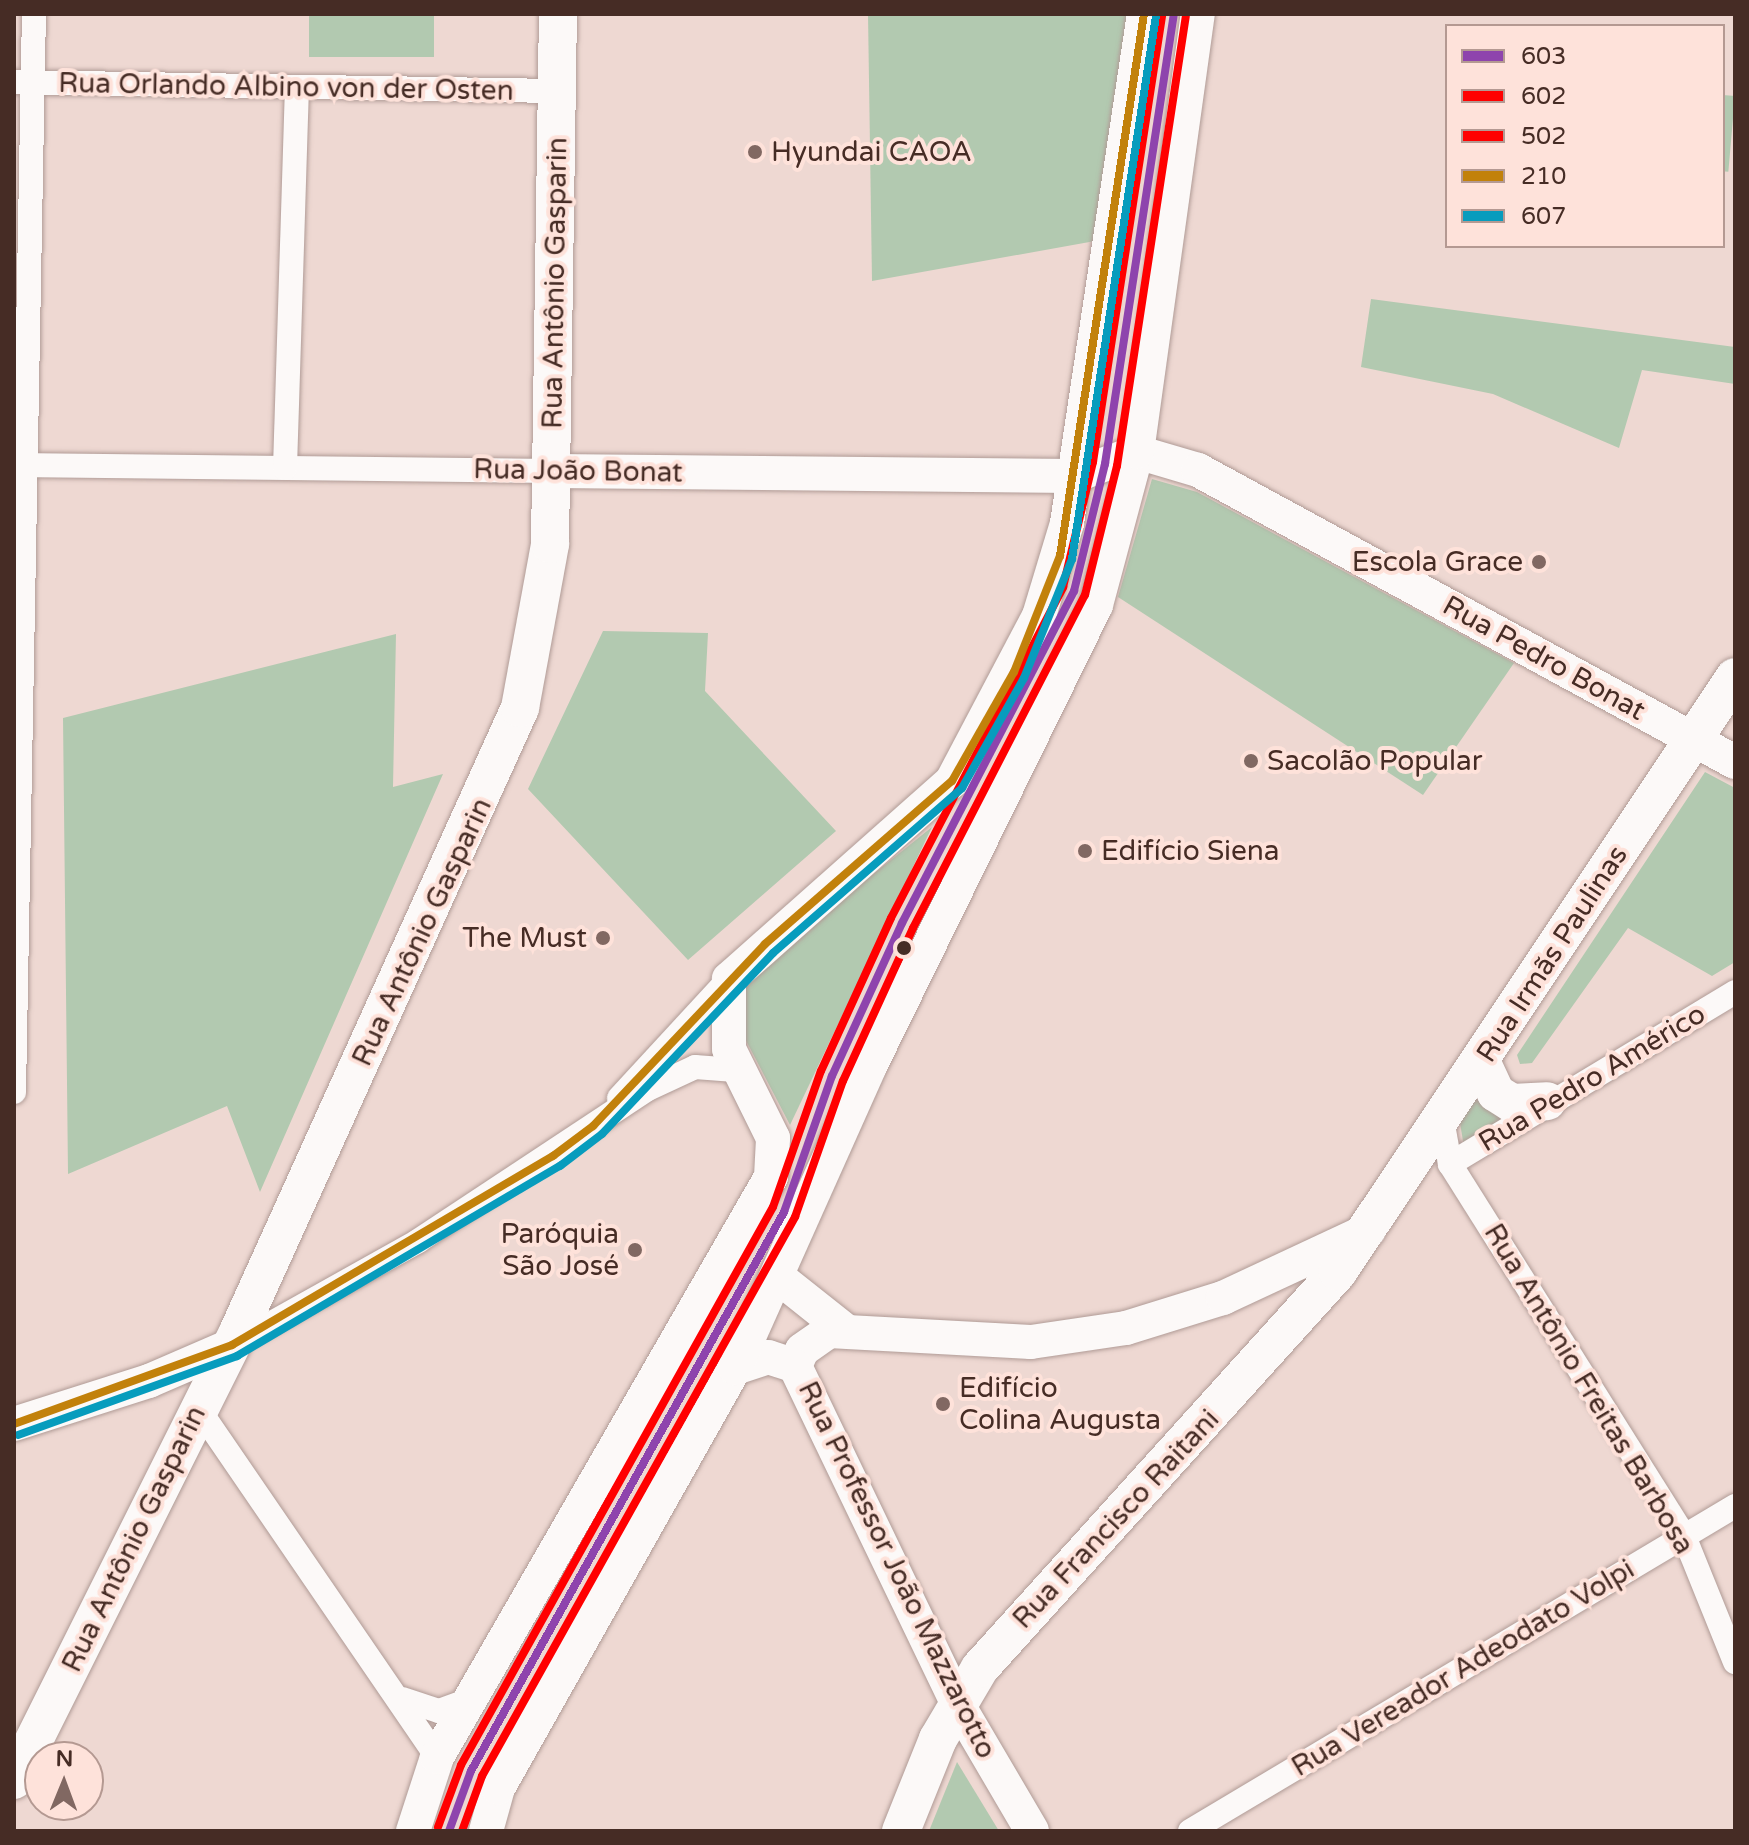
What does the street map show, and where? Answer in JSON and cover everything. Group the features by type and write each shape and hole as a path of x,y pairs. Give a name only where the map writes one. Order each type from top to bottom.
{"main road":[{"name":"Rua Antônio Gasparin","path":"14,1780 232,1345 520,708 546,586 553,471 558,14"},
{"name":"Rua Irmãs Paulinas","path":"1369,1230 1735,677"},
{"path":"1481,1061 1504,1098 1547,1101"},
{"name":"Rua Francisco Raitani","path":"901,1831 957,1703 1003,1640 1255,1371 1369,1230"}],"street":[{"path":"16,1091 24,82 34,14"},
{"path":"593,1126 729,979 962,769 1047,596 1074,476 1144,14"},
{"path":"486,1831 498,1788 735,1368 870,1066 1086,628 1137,452 1198,14"},
{"name":"Rua Orlando Albino von der Osten","path":"24,82 558,91"},
{"path":"285,468 297,87"},
{"name":"Rua João Bonat","path":"21,465 1074,476 1137,452"},
{"name":"Rua Pedro Bonat","path":"1137,452 1198,470 1735,762"},
{"path":"413,1831 437,1757 771,1177 773,1138 735,1070 724,1023 729,979"},
{"name":"Rua Pedro Américo","path":"1450,1164 1547,1101 1735,992"},
{"path":"14,1424 149,1381 232,1345 418,1241 593,1126 695,1067 735,1070"},
{"name":"Rua Antônio Freitas Barbosa","path":"1442,1119 1450,1164 1684,1536 1735,1662"},
{"path":"795,1366 814,1338 846,1331 1031,1342 1126,1328 1223,1298 1369,1230"},
{"path":"778,1277 846,1331"},
{"name":"Rua Professor João Mazzarotto","path":"735,1368 768,1357 795,1366 957,1703 1032,1831"},
{"path":"198,1408 402,1699 437,1757"},
{"name":"Rua Vereador Adeodato Volpi","path":"1190,1831 1735,1506"},
{"path":"402,1699 439,1711 469,1700"}],"green space":[{"path":"309,14 434,14 434,57 309,57"},
{"path":"868,14 1131,14 1095,241 872,281"},
{"path":"1725,95 1735,96 1728,172 1725,171"},
{"path":"1371,299 1735,347 1735,384 1642,370 1619,448 1493,394 1361,367"},
{"path":"1152,479 1197,492 1514,663 1423,795 1118,597"},
{"path":"603,631 708,633 705,691 836,831 688,960 528,789"},
{"path":"396,634 393,787 443,774 260,1192 227,1106 68,1174 63,718"},
{"path":"1705,772 1735,788 1735,962 1712,976 1628,928 1532,1063 1520,1064 1517,1055"},
{"path":"932,827 790,1125 741,1031 745,990 755,969"},
{"path":"1481,1091 1508,1115 1464,1147 1460,1123"},
{"path":"957,1762 999,1831 929,1831"}],"transit line":[{"name":"210","path":"14,1424 232,1345 553,1156 593,1126 765,944 952,781 1014,672 1060,556 1144,14"},
{"name":"502","path":"438,1827 461,1765 773,1207 821,1071 891,918 1063,587 1093,462 1162,14"},
{"name":"603","path":"449,1831 471,1771 784,1212 832,1076 902,923 1074,591 1105,464 1174,14"},
{"name":"607","path":"18,1435 237,1356 560,1166 602,1134 773,953 962,788 1024,678 1072,559 1156,16"},
{"name":"602","path":"462,1831 482,1776 795,1217 843,1081 913,928 1085,595 1117,466 1186,16"}],"place":[{"name":"Hyundai CAOA","path":"755,152"},
{"name":"Escola Grace","path":"1539,562"},
{"name":"Sacolão Popular","path":"1251,761"},
{"name":"Edifício Siena","path":"1085,851"},
{"name":"The Must","path":"603,938"},
{"name":"Paróquia São José","path":"635,1250"},
{"name":"Edifício Colina Augusta","path":"943,1404"}]}
